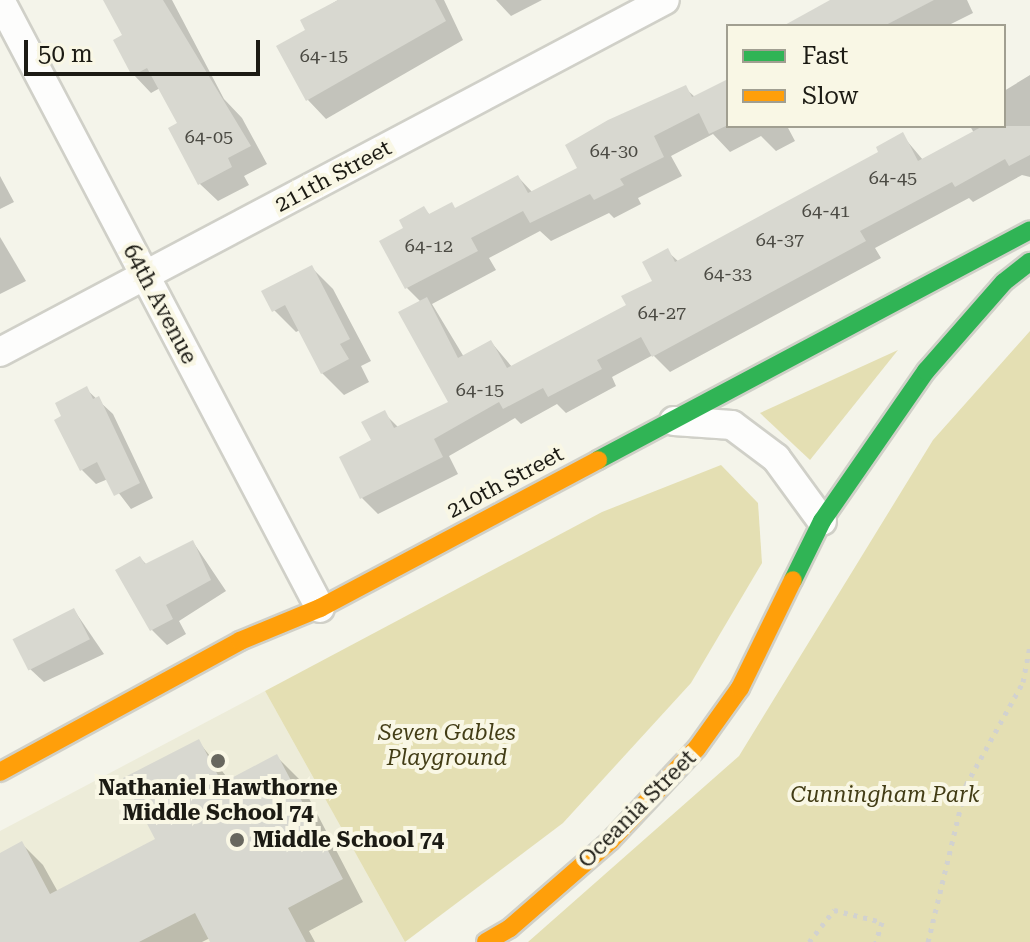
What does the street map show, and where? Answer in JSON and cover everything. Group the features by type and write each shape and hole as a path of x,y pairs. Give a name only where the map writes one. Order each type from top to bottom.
{"street":[{"name":"64th Avenue","path":"0,0 320,608"},
{"name":"211th Street","path":"0,352 665,0"},
{"name":"210th Street","path":"0,772 240,641 320,608 1030,230"},
{"name":"Oceania Street","path":"486,942 510,928 610,841 697,748 740,688 822,521 926,371 1004,282 1030,262"},
{"path":"671,421 732,425 776,458 822,521"}],"path":[{"path":"929,941 966,785 1023,682 1030,645"},
{"path":"809,942 834,910 882,922 876,942"}],"shaded area":[{"name":"Nathaniel Hawthorne Middle School 74","path":"265,691 405,942 0,942 0,831"}],"green space":[{"name":"Cunningham Park","path":"1030,331 1030,942 528,942 739,756 933,440"},
{"path":"898,350 810,460 760,413"},
{"name":"Seven Gables Playground","path":"721,465 758,503 762,563 691,683 563,823 405,942 265,691 602,512"}],"building":[{"path":"103,0 163,0 251,146 228,158 232,167 198,185 168,128 177,123 147,68 132,76 113,40 122,35"},
{"path":"338,0 435,0 446,21 306,101 276,46 305,30 300,20"},
{"path":"830,0 934,0 888,24 787,24"},
{"path":"726,80 726,126 709,134 699,113 654,136 664,157 620,179 624,185 594,200 590,194 530,223 523,211 471,238 478,251 405,289 379,241 403,228 399,220 424,206 429,214 452,202 455,208 518,175 528,193 577,168 565,145 608,120 686,85 692,97"},
{"path":"1030,126 1030,155 1009,166 1005,159 955,187 952,182 860,231 866,241 652,357 641,337 597,360 602,369 548,397 543,388 503,409 499,402 434,439 443,457 360,499 339,457 371,440 361,422 385,410 394,428 448,402 398,312 427,297 458,358 491,340 507,368 626,305 621,296 652,281 642,262 668,248 675,262 878,152 876,147 903,132 918,161 979,128"},
{"path":"312,265 350,339 340,344 349,359 321,374 285,305 272,312 261,291"},
{"path":"87,386 93,399 99,396 140,483 114,496 97,462 80,471 54,420 61,416 55,403"},
{"path":"193,540 211,580 166,605 173,619 150,631 115,570 140,556 145,564"},
{"path":"74,608 90,639 28,671 13,639"},
{"name":"Nathaniel Hawthorne Middle School 74","path":"199,739 222,783 277,754 343,879 288,908 306,942 210,942 195,913 139,942 0,942 0,853 22,841 50,894 155,839 123,778"}],"traffic: fast":[{"path":"598,460 1030,230"},
{"path":"793,580 822,521 926,371 1004,282 1030,262"}],"traffic: slow":[{"path":"0,772 240,641 320,608 598,460"},
{"path":"486,942 510,928 610,841 697,748 740,688 793,580"}],"place":[{"name":"Nathaniel Hawthorne Middle School 74","path":"218,761"},
{"name":"Middle School 74","path":"237,840"}]}
